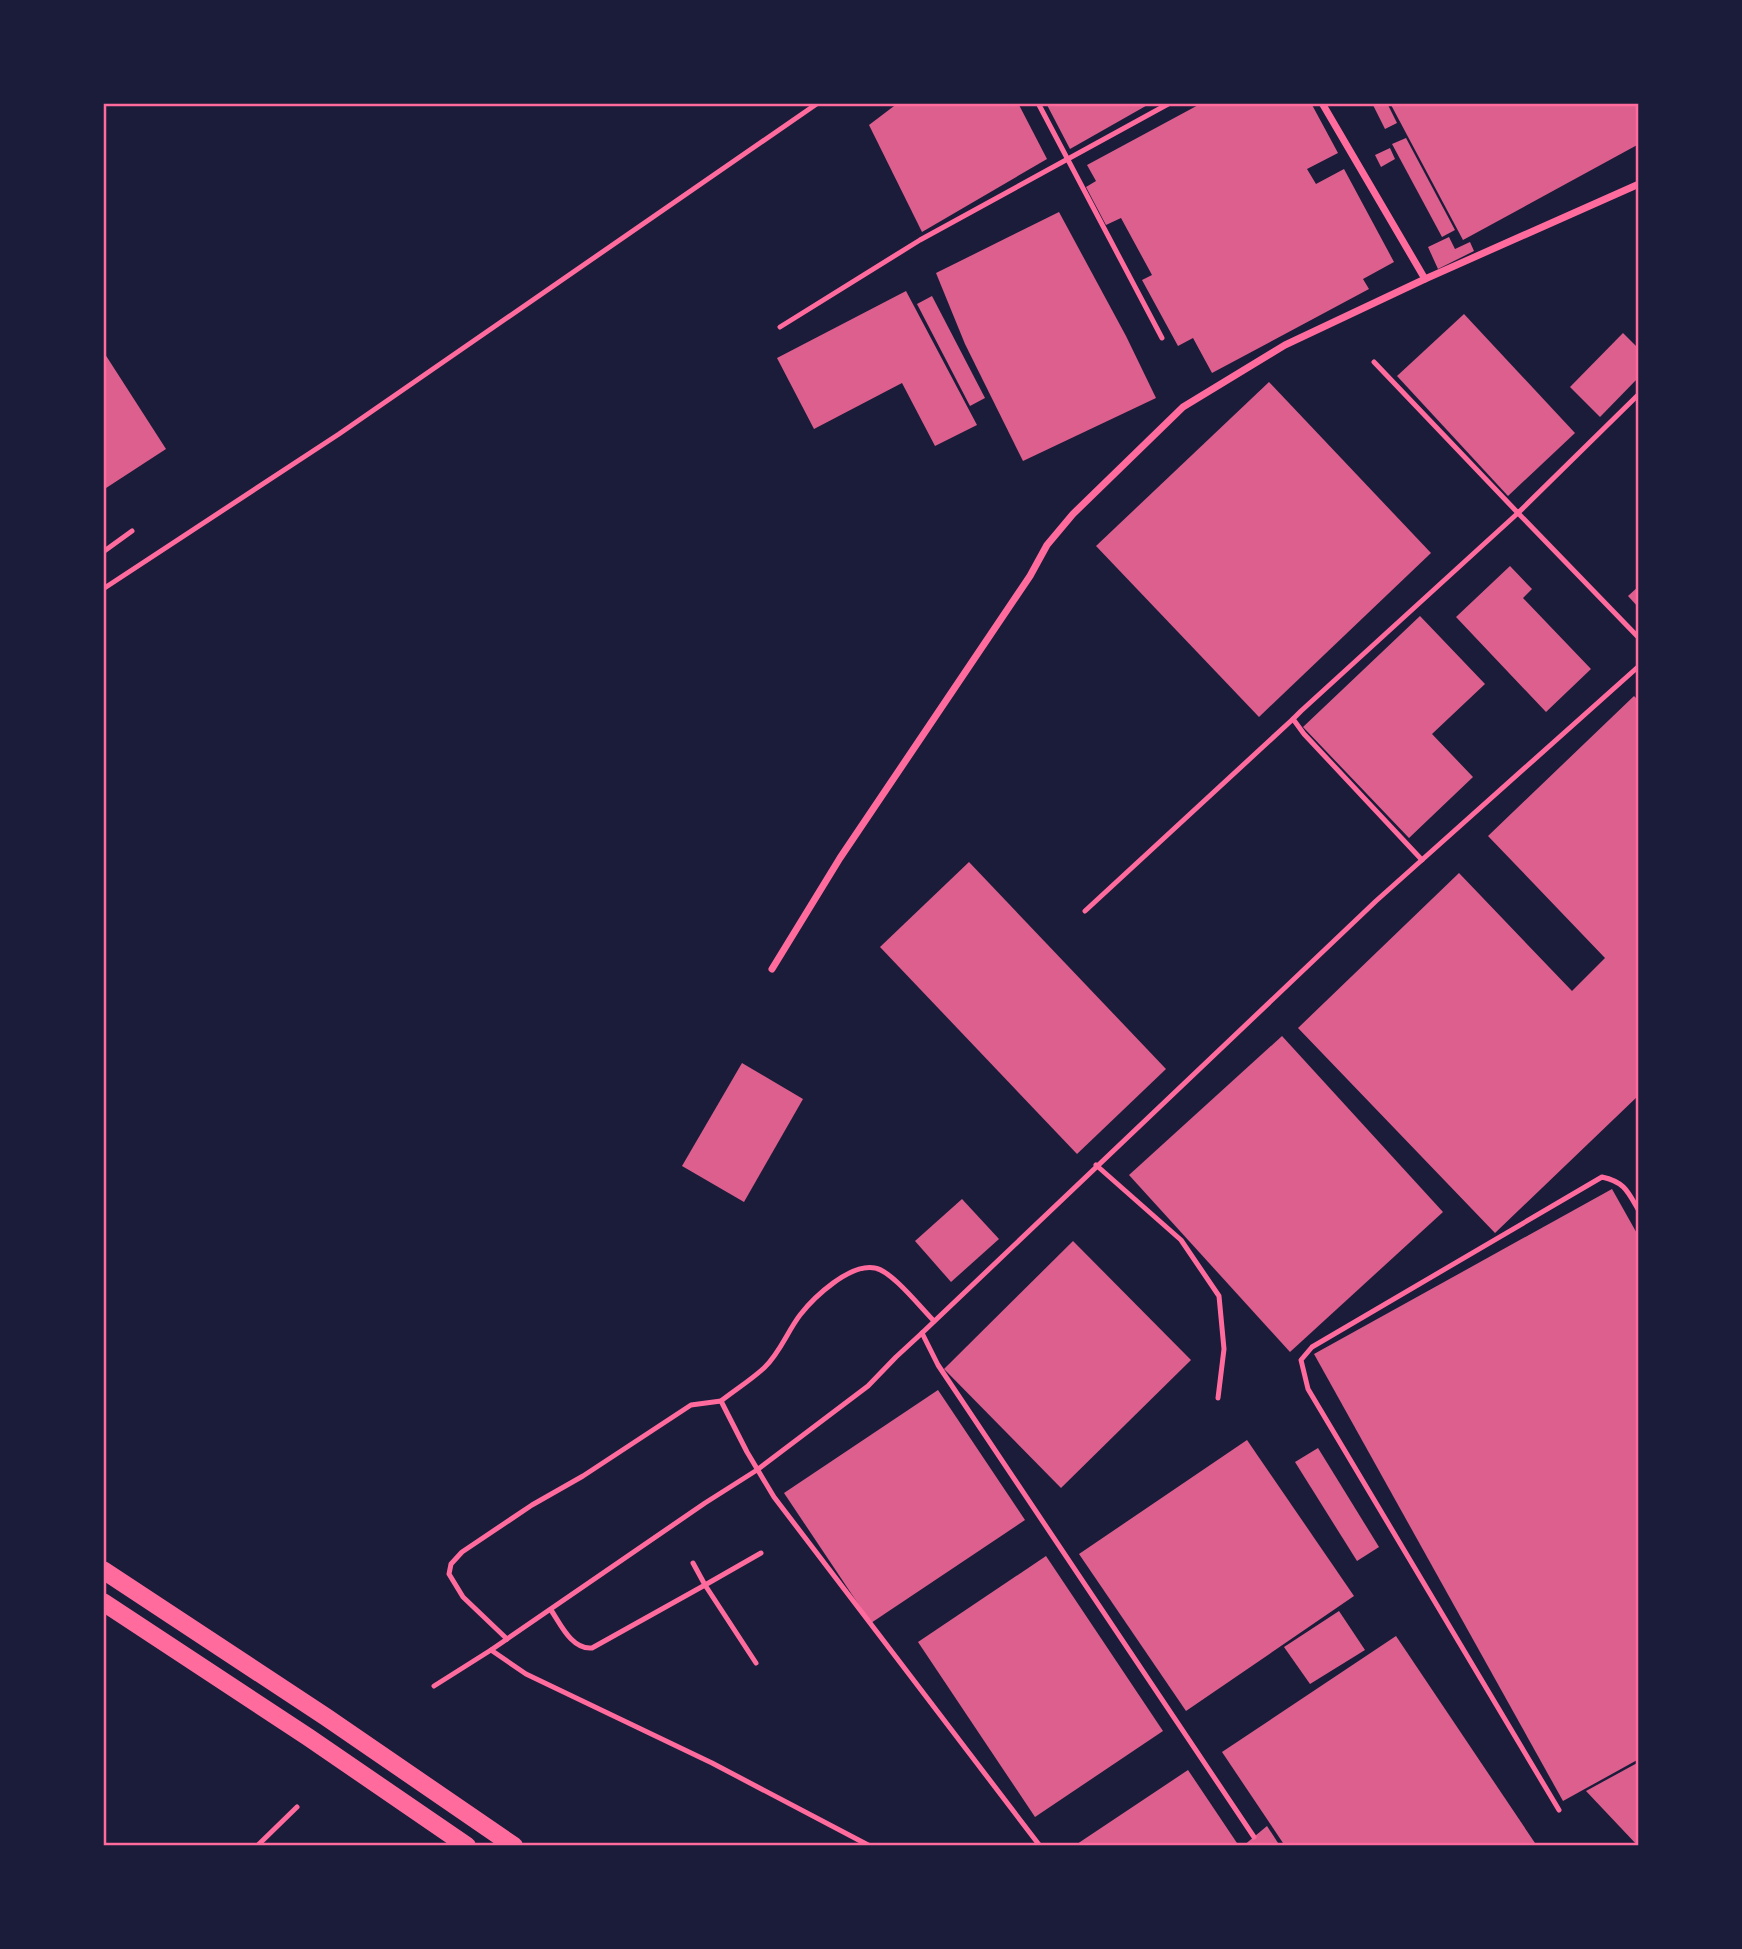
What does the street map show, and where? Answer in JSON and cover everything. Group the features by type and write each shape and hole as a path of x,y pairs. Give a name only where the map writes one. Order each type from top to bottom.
{"highway":[{"path":"103,1570 326,1717 514,1846"},
{"path":"103,1602 467,1846"}],"street":[{"path":"1322,103 1425,279"},
{"path":"772,969 840,858 1022,587 1047,545 1073,514 1183,407 1285,345 1425,279 1639,184"}],"lane":[{"path":"103,589 339,434 818,103"},
{"path":"1038,103 1162,338"},
{"path":"780,327 920,240 1170,103"},
{"path":"1374,362 1639,638"},
{"path":"1084,911 1518,513 1639,394"},
{"path":"103,552 132,531"},
{"path":"434,1686 757,1470 868,1386 1096,1166 1422,860 1639,666"},
{"path":"1293,719 1422,860"},
{"path":"1096,1166 1181,1240 1219,1296 1224,1349 1218,1398"},
{"path":"1559,1810 1308,1389 1301,1360 1312,1347 1602,1177 1616,1180 1625,1187 1639,1211"},
{"path":"507,1639 463,1597 449,1574 451,1564 462,1552 691,1405 721,1401 765,1367 801,1314 826,1288 852,1271 875,1268 891,1277 934,1321"},
{"path":"922,1333 938,1365 1254,1837"},
{"path":"721,1401 774,1497 1041,1846"},
{"path":"551,1610 576,1644 583,1649 592,1648 761,1553"},
{"path":"692,1563 757,1663"},
{"path":"491,1650 526,1674 712,1763 870,1846"},
{"path":"257,1846 298,1807"}],"building":[{"path":"898,103 1018,103 1047,159 922,232 869,125"},
{"path":"1046,103 1151,103 1070,149"},
{"path":"1202,103 1311,103 1338,153 1307,169 1316,184 1344,169 1394,262 1363,279 1369,289 1212,373 1193,338 1178,346 1142,280 1152,275 1121,218 1106,225 1086,187 1096,181 1087,165"},
{"path":"1372,103 1387,103 1397,123 1385,129"},
{"path":"1390,103 1639,103 1639,144 1463,240"},
{"path":"1406,138 1455,230 1442,237 1392,144"},
{"path":"1390,148 1395,159 1381,167 1375,155"},
{"path":"1059,212 1156,398 1023,461 965,344 936,273"},
{"path":"1449,237 1455,249 1470,242 1474,251 1438,269 1428,247"},
{"path":"906,291 977,425 935,446 902,383 814,429 777,358"},
{"path":"932,296 985,398 970,406 917,304"},
{"path":"1464,314 1575,433 1508,496 1397,376"},
{"path":"1623,333 1639,349 1639,377 1600,417 1570,387"},
{"path":"103,351 166,449 103,490"},
{"path":"1269,382 1431,553 1259,717 1096,546"},
{"path":"1510,566 1532,589 1523,598 1591,669 1546,712 1456,617"},
{"path":"1639,586 1639,608 1628,596"},
{"path":"1420,616 1485,684 1432,734 1473,777 1409,838 1303,727"},
{"path":"1634,696 1639,701 1639,1095 1495,1233 1298,1028 1459,873 1572,991 1605,958 1488,836"},
{"path":"969,862 1166,1069 1077,1154 880,947"},
{"path":"1282,1036 1443,1212 1290,1352 1129,1175"},
{"path":"742,1063 803,1099 744,1202 682,1166"},
{"path":"1612,1189 1639,1237 1639,1759 1563,1801 1314,1354"},
{"path":"962,1199 999,1239 951,1282 915,1241"},
{"path":"1073,1241 1191,1360 1061,1488 944,1369"},
{"path":"938,1390 1025,1520 871,1623 784,1493"},
{"path":"1247,1440 1354,1596 1186,1711 1079,1554"},
{"path":"1318,1448 1379,1547 1357,1561 1295,1462"},
{"path":"1046,1556 1163,1731 1035,1817 918,1642"},
{"path":"1339,1611 1365,1650 1310,1684 1284,1647"},
{"path":"1396,1636 1537,1846 1285,1846 1222,1752"},
{"path":"1639,1762 1639,1846 1638,1846 1586,1791"},
{"path":"1188,1770 1239,1846 1074,1846"},
{"path":"1267,1826 1280,1846 1243,1846"}]}
